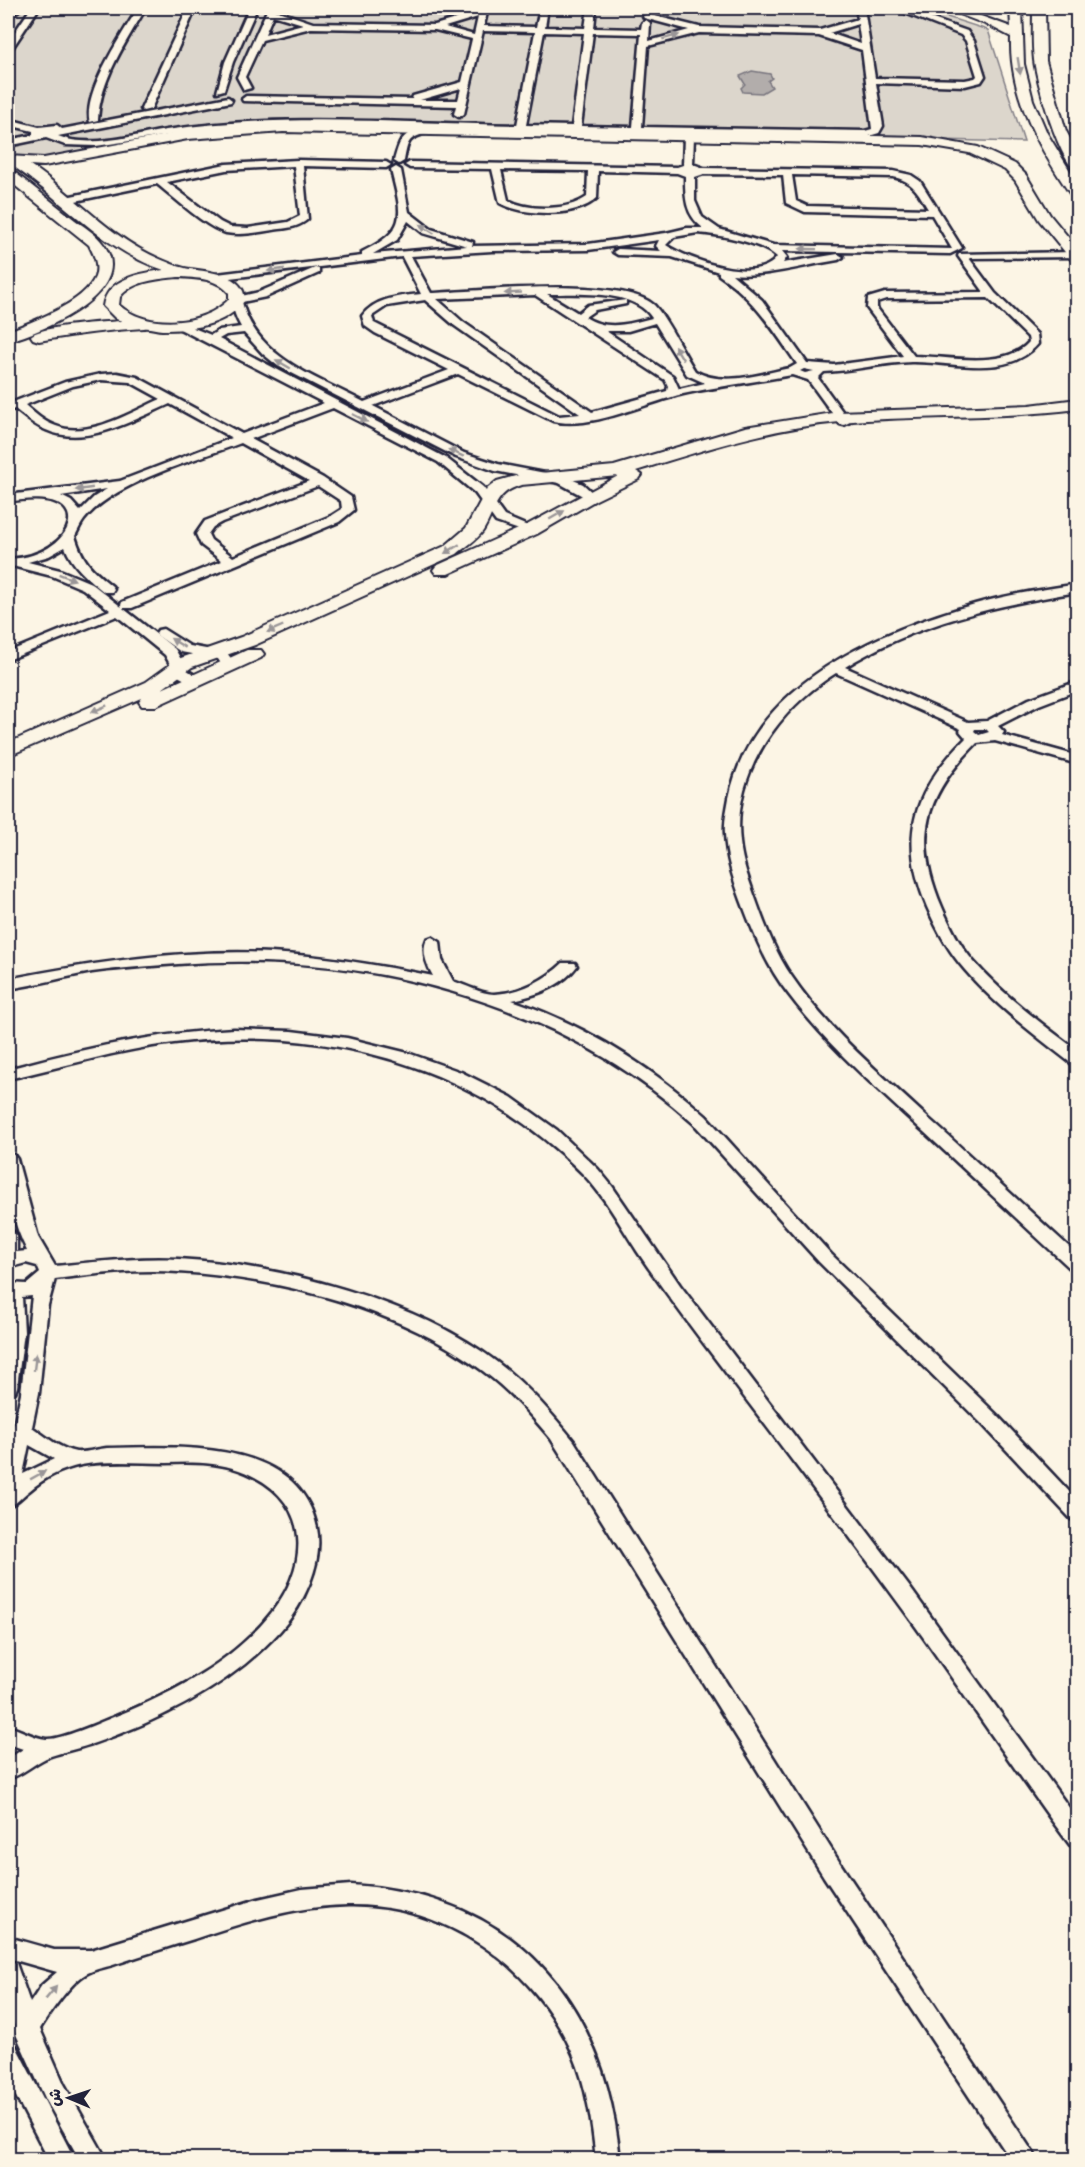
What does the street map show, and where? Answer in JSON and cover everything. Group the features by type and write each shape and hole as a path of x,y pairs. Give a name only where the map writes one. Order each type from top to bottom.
{"street":[{"path":"8,16 18,8"},
{"path":"8,48 35,8"},
{"path":"93,120 93,108 99,89 142,8"},
{"path":"146,109 192,8"},
{"path":"218,93 253,8"},
{"path":"521,128 544,8"},
{"path":"576,129 592,8"},
{"path":"860,8 870,80 868,121"},
{"path":"870,80 965,83 981,78 967,36 954,28 896,8"},
{"path":"949,8 974,11 1015,9 1018,66 1027,100 1042,141 1077,195"},
{"path":"1039,8 1038,52 1059,130 1077,167"},
{"path":"246,99 254,95 241,79 271,9 311,24"},
{"path":"435,27 483,10"},
{"path":"457,127 483,10"},
{"path":"974,11 1017,35"},
{"path":"637,130 648,117 644,45 647,12 699,30"},
{"path":"820,33 861,21"},
{"path":"259,38 311,24 435,27 477,38"},
{"path":"480,26 645,30"},
{"path":"644,45 699,30 820,33 865,48"},
{"path":"231,59 249,59"},
{"path":"411,99 466,83"},
{"path":"8,144 93,120 218,93 232,87 288,96 462,101"},
{"path":"218,93 228,100"},
{"path":"1027,100 1041,102 1050,99"},
{"path":"8,136 47,132 228,100 462,101"},
{"path":"648,117 688,135"},
{"path":"15,160 44,162 174,139 261,131 688,135 872,133 878,128 868,121 823,133"},
{"path":"8,122 47,132 58,141 88,144 190,129 260,124 637,130 688,135 911,143 964,152 989,161 1007,172 1070,256"},
{"path":"357,258 393,238 400,230 406,214 397,166 405,133"},
{"path":"688,135 690,207 699,220 717,232"},
{"path":"15,160 59,164 174,139"},
{"path":"15,160 126,247 156,263 213,277 235,288 237,301 248,329 260,346 276,360 452,452 495,467 571,483 590,496"},
{"path":"158,180 221,227 238,231 258,230 295,224 305,217 298,163"},
{"path":"66,200 226,167 298,163 386,165 389,169 397,166 406,169 410,165 689,171 698,167 703,171 901,176 917,183 933,212 991,294 1033,336 1034,342 1025,354 993,361 911,359 800,375 761,289 738,282 714,268"},
{"path":"43,181 45,174 59,164"},
{"path":"496,168 503,201 513,206 530,208 573,207 588,202 592,198 593,170"},
{"path":"787,173 791,202 805,209 933,212"},
{"path":"8,336 57,315 84,299 99,282 105,264 104,256 95,243 11,180"},
{"path":"690,207 661,246 672,254 714,268 746,274 775,267 853,255 961,252"},
{"path":"406,214 427,231 438,236 492,248"},
{"path":"213,277 357,258 492,248 588,247 698,230 717,232 772,248 1070,256"},
{"path":"126,247 129,267 111,306 122,317 153,325"},
{"path":"761,289 782,257 772,248"},
{"path":"39,336 104,326 177,325 216,317 229,310 237,301 262,295 295,278 358,262 407,257 515,252 672,254"},
{"path":"407,257 428,297 459,324 588,416"},
{"path":"8,348 93,311 134,281 159,275 197,274"},
{"path":"533,292 558,304 669,378 674,386 672,393"},
{"path":"724,384 701,379 691,373 647,305 615,294 533,292 428,297 377,306 370,311 367,320 373,328 456,371 549,416 566,420 672,393 724,384 798,368"},
{"path":"911,359 872,308 872,300 885,296 991,294"},
{"path":"578,318 587,310 604,304 626,302 647,305"},
{"path":"592,327 628,328 658,319"},
{"path":"177,325 211,340 442,460 479,490 500,519 531,530"},
{"path":"211,340 222,332 248,329"},
{"path":"363,406 456,371"},
{"path":"816,373 842,419"},
{"path":"8,655 335,519 348,510 347,500 319,481 133,379 102,376 81,380 12,406"},
{"path":"12,406 48,427 74,433 96,430 169,400"},
{"path":"196,680 183,674 170,652 85,568 74,553 70,538 76,520 98,500 127,482 332,404"},
{"path":"8,750 153,686 178,666 411,570 451,550 474,531 494,493 503,485 541,476 597,473 640,464 745,432 842,419 1029,410 1077,404"},
{"path":"8,767 531,530 590,496 667,462 752,437 842,419 1037,414 1077,409"},
{"path":"467,480 486,477 494,472 495,467"},
{"path":"597,473 600,479 615,484"},
{"path":"230,561 205,542 202,534 205,527 218,519 319,481"},
{"path":"8,498 127,482"},
{"path":"8,487 62,500 73,510 76,520"},
{"path":"474,531 487,532 496,536 498,545"},
{"path":"9,562 42,554 70,538"},
{"path":"9,562 44,569 78,581 181,646 214,653 225,658 229,665"},
{"path":"1077,588 971,609 902,632 834,667 798,694 751,751 740,776 732,822 734,848 742,884 756,921 786,980 838,1043 1077,1266"},
{"path":"834,667 971,732"},
{"path":"992,731 1025,706 1077,685"},
{"path":"1077,760 992,731 978,723 935,780 926,798 918,839 925,883 951,940 970,967 996,993 1077,1060"},
{"path":"432,942 433,960 442,978 450,986"},
{"path":"8,984 124,963 182,958 252,957 342,964 401,974 450,986 526,1011 581,1036 617,1056 681,1103 709,1130 822,1254 990,1420 1077,1514"},
{"path":"492,999 511,997 538,988 559,976 569,966"},
{"path":"8,1074 120,1046 179,1037 250,1035 320,1039 382,1050 440,1069 476,1085 540,1125 585,1166 615,1202 689,1310 877,1558 1077,1838"},
{"path":"8,1159 29,1237 44,1271 30,1393 8,1500"},
{"path":"8,1236 8,1261 27,1256 44,1271 136,1265 223,1270 296,1283 392,1314 451,1342 503,1377 548,1422 567,1446 832,1870 1026,2160"},
{"path":"8,1387 15,1332 10,1290 27,1291 44,1271"},
{"path":"8,1393 30,1393"},
{"path":"22,1429 44,1446 74,1459"},
{"path":"8,1500 16,1489 29,1480 74,1459 180,1455 225,1459 255,1467 284,1485 299,1502 309,1527 309,1554 301,1582 286,1609 265,1634 210,1679 143,1716 91,1736 47,1748 8,1770"},
{"path":"8,1735 47,1748"},
{"path":"8,1947 36,1957 83,1962 258,1911 324,1896 389,1899 447,1914 486,1934 514,1954 547,1988 565,2012 580,2038 600,2096 606,2127 608,2160"},
{"path":"26,2030 50,1993 83,1962"},
{"path":"8,1970 26,2030 55,2095 95,2160"},
{"path":"8,2054 63,2160"},
{"path":"34,2108 55,2095"}],"shaded area":[{"path":"8,8 919,8 988,30 1024,142 299,125 161,136 44,158 17,156 8,148"},
{"path":"752,71 770,74 772,78 768,81 772,87 762,93 743,92 741,88 745,84 740,76"}]}
